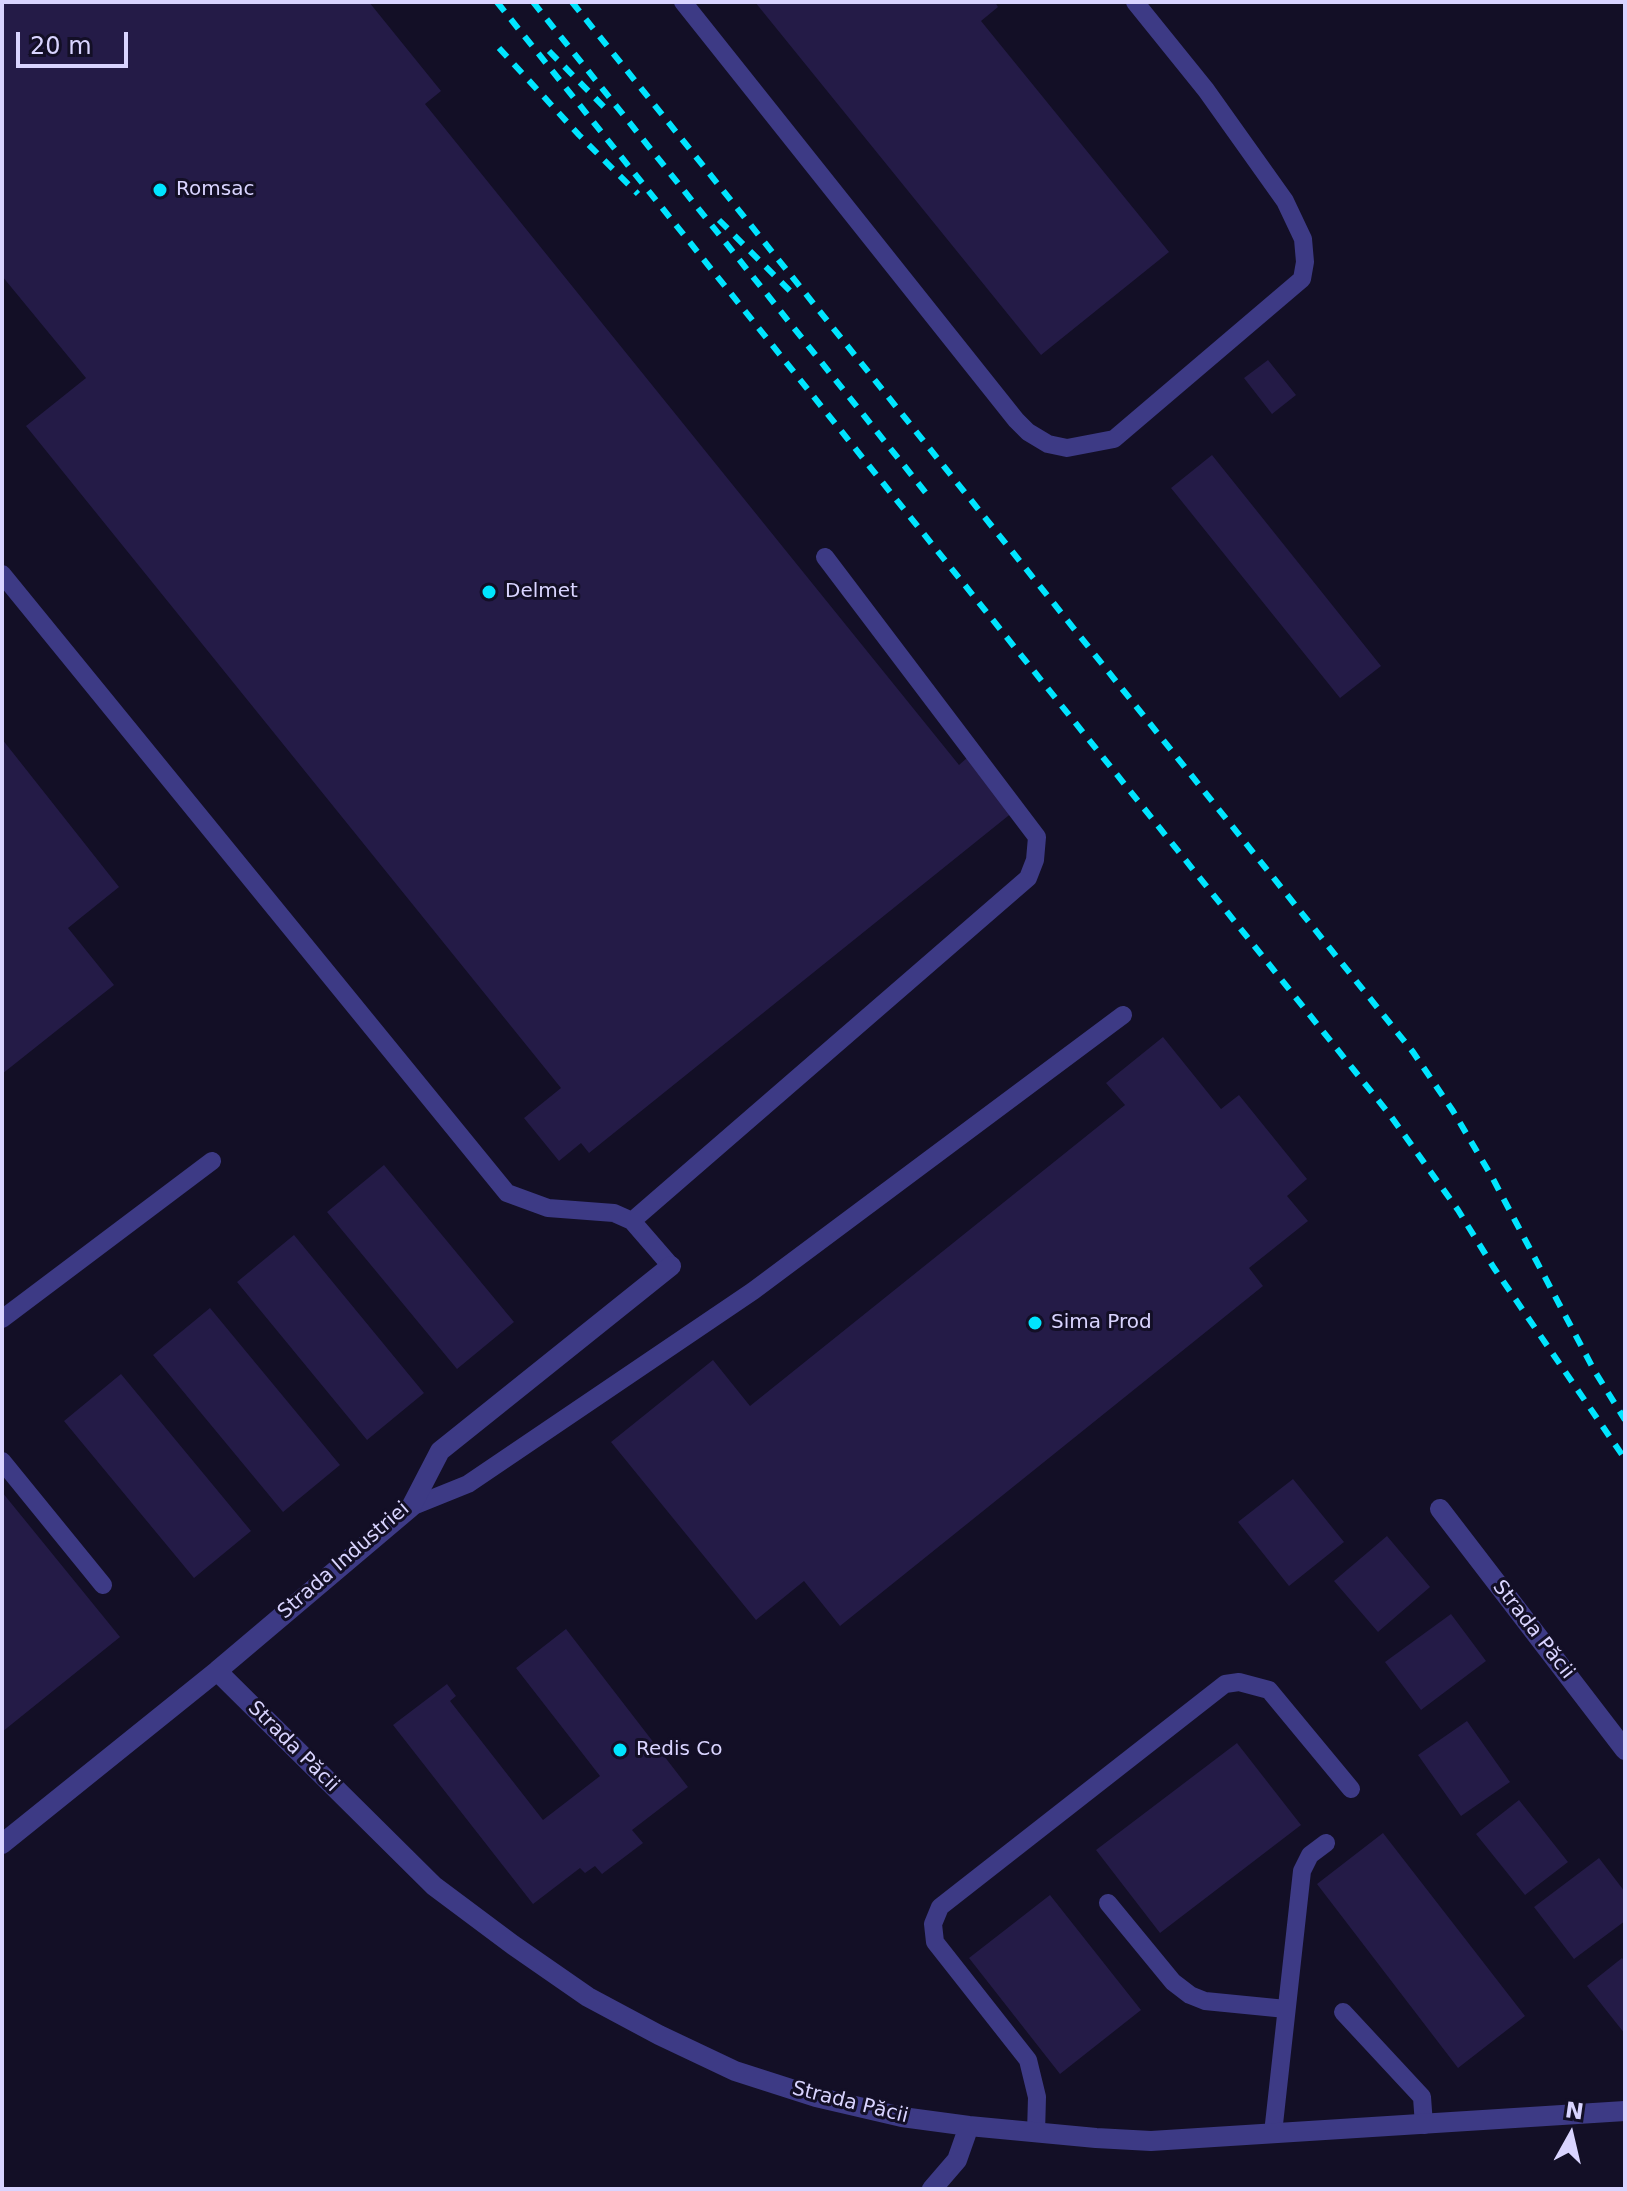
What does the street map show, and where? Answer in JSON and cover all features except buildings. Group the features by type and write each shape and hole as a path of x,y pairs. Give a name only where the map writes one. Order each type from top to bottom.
{"street":[{"name":"Strada Industriei","path":"2,1844 217,1671 411,1507 440,1451 671,1266"},
{"name":"Strada Păcii","path":"1440,1509 1625,1750"},
{"name":"Strada Păcii","path":"217,1671 434,1886 588,1997 735,2071 830,2100 902,2117 1036,2133 1151,2141 1625,2111"},
{"path":"932,2189 957,2160 969,2126"}],"lane":[{"path":"683,2 1016,420 1048,444 1067,448 1114,439 1302,279 1305,262 1303,239 1285,201 1206,90 1135,2"},
{"path":"632,1221 1028,878 1035,860 1037,837 825,557"},
{"path":"2,574 507,1193 548,1208 614,1213 632,1221 671,1266"},
{"path":"411,1507 468,1484 753,1291 1123,1015"},
{"path":"2,1319 212,1161"},
{"path":"2,1461 103,1585"},
{"path":"1036,2133 1037,2097 1028,2060 935,1942 933,1924 940,1907 1225,1684 1239,1682 1269,1690 1351,1789"},
{"path":"1273,2133 1302,1871 1310,1855 1326,1843"},
{"path":"1108,1903 1173,1982 1190,1995 1205,2001 1286,2009"},
{"path":"1343,2012 1422,2097 1424,2125"}],"railway":[{"path":"497,2 1390,1115 1458,1210 1494,1268 1625,1459"},
{"path":"533,2 926,493"},
{"path":"572,2 1413,1052 1492,1177 1594,1370 1625,1420"},
{"path":"499,48 638,194"},
{"path":"549,51 605,108"},
{"path":"719,220 790,291"}],"place":[{"name":"Romsac","path":"160,190"},
{"name":"Delmet","path":"489,592"},
{"name":"Sima Prod","path":"1035,1323"},
{"name":"Redis Co","path":"620,1750"}]}
